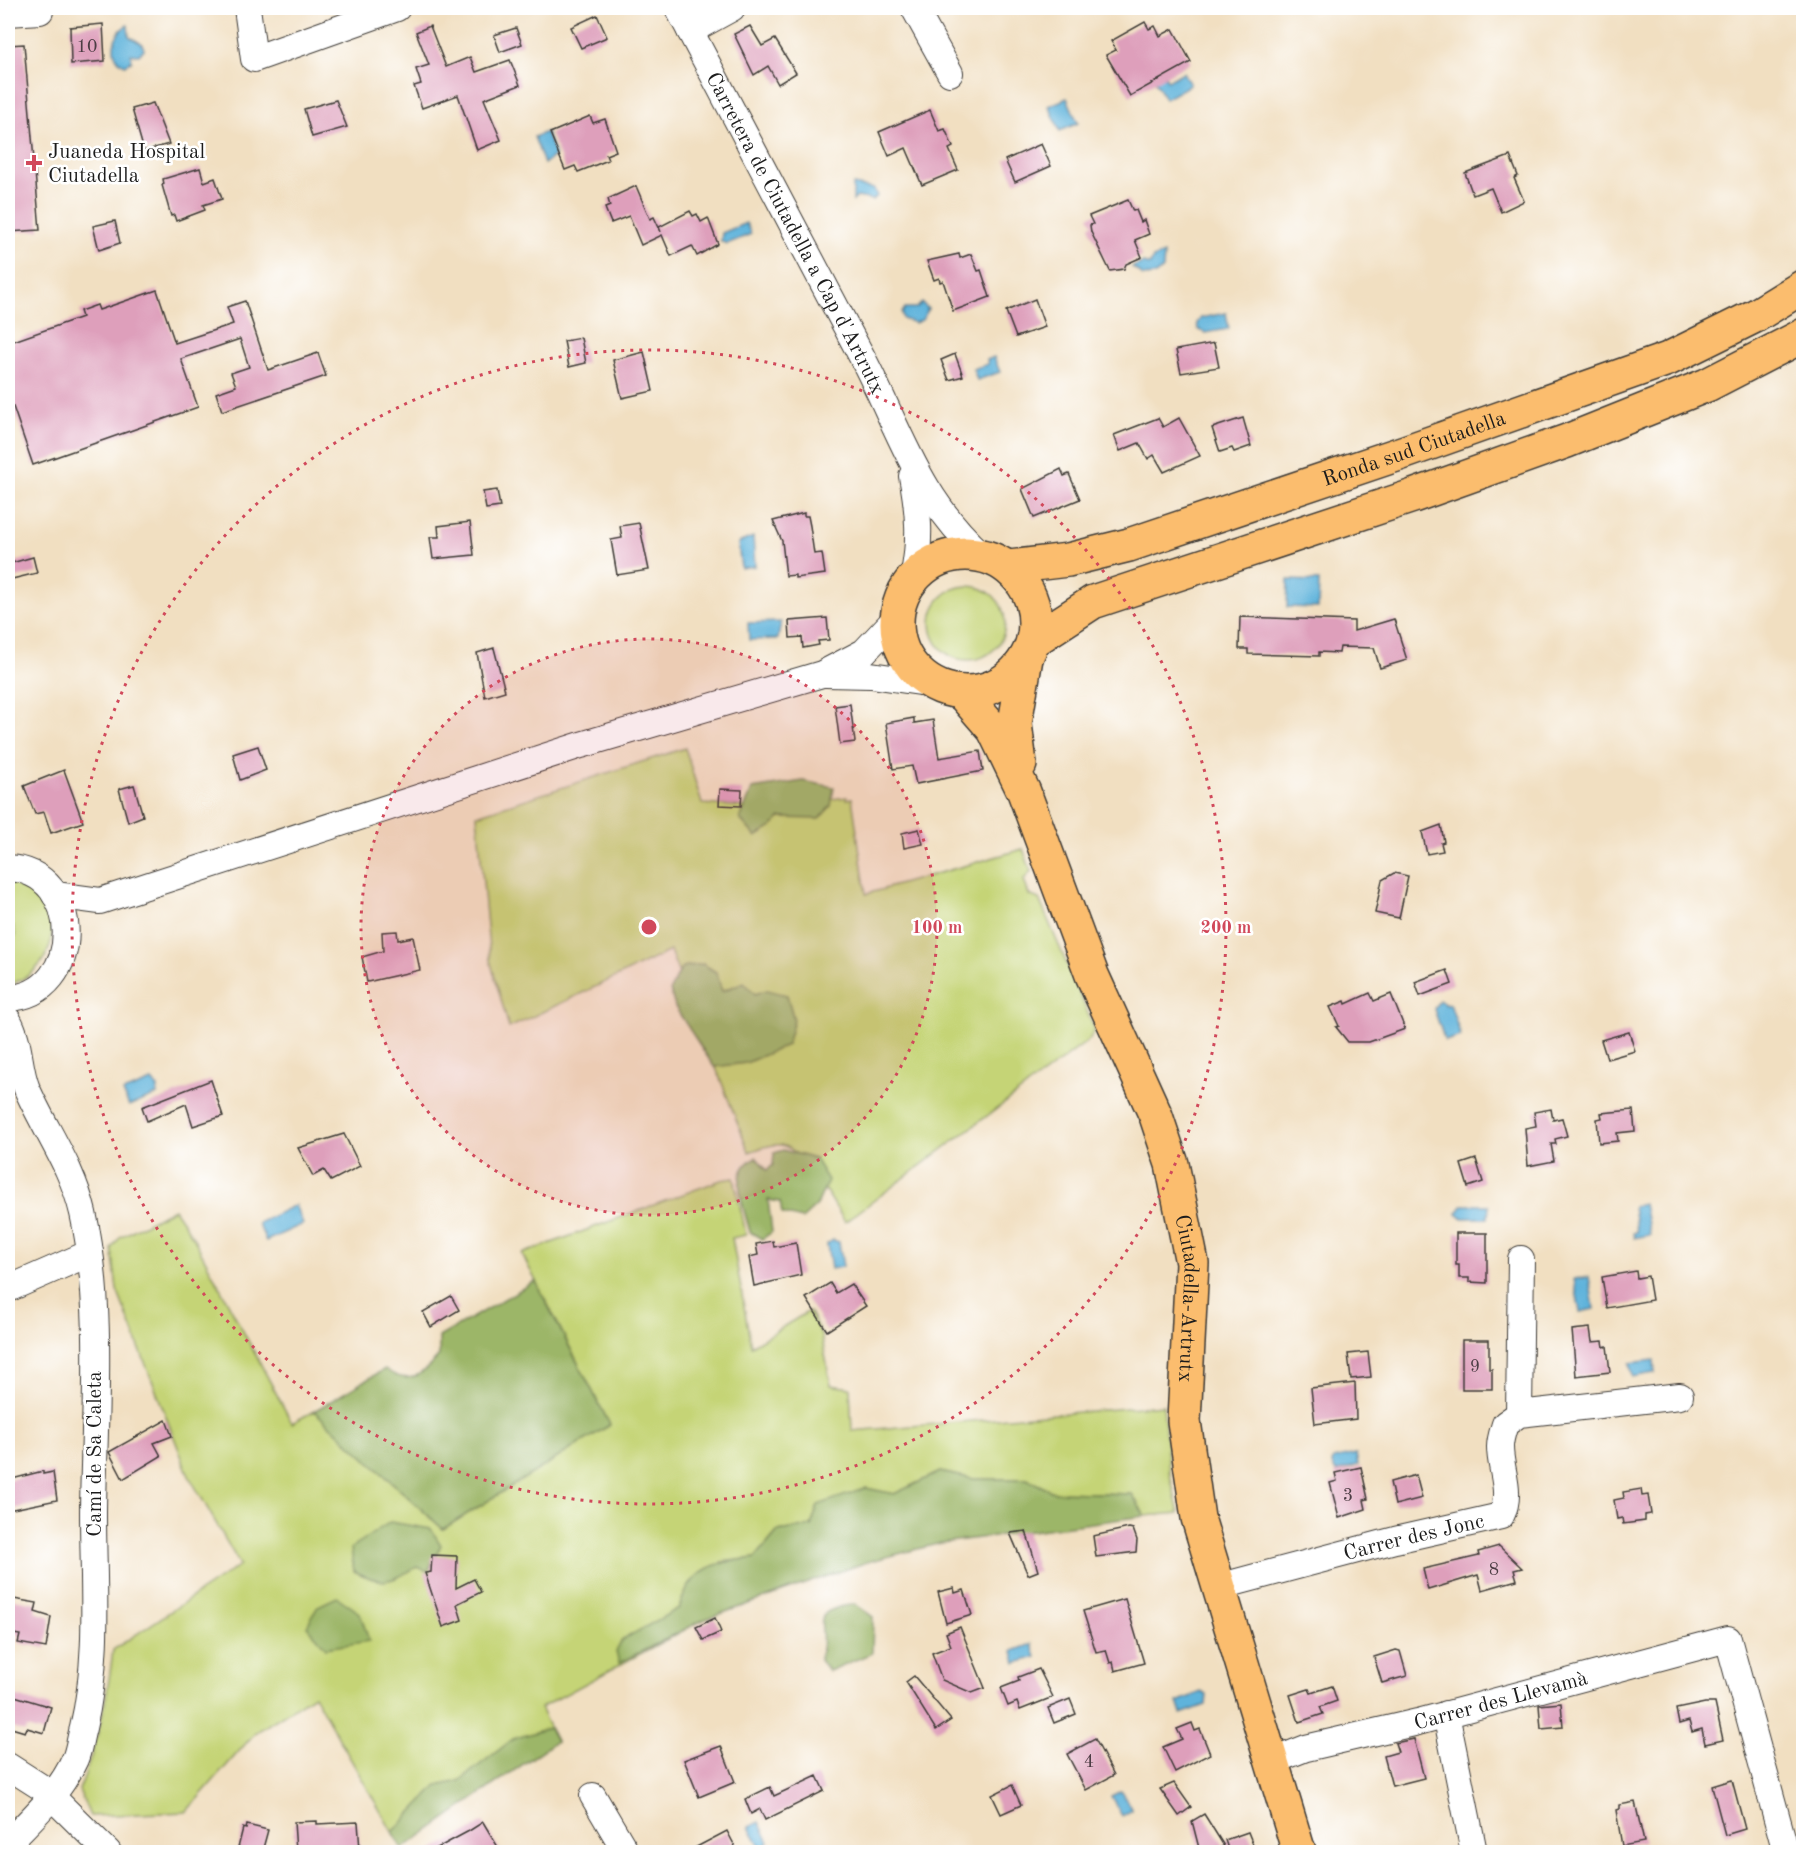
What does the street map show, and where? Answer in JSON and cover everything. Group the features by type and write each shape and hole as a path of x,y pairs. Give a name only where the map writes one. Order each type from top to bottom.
{"main road":[{"name":"Ronda sud Ciutadella","path":"995,561 1068,560 1128,545 1449,437 1668,359 1755,316 1803,286"},
{"name":"Ronda sud Ciutadella","path":"1030,650 1093,602 1413,496 1567,441 1707,385 1803,335"},
{"path":"970,553 995,561 1023,582 1032,601 1036,621 1030,650 1014,673 999,684 981,691 948,688 917,673 905,657 898,638 896,618 901,596 913,578 929,564 949,555 970,553"},
{"name":"Ciutadella-Artrutx","path":"1024,792 1015,723 1030,650"},
{"name":"Ciutadella-Artrutx","path":"948,688 994,730 1024,792 1092,975 1156,1116 1174,1174 1192,1263 1184,1421 1198,1518 1299,1852"}],"street":[{"path":"247,8 254,59 397,8"},
{"name":"Carretera de Ciutadella a Cap d'Artrutx","path":"678,8 868,369 909,459 943,516 995,561"},
{"path":"690,31 732,8"},
{"path":"914,8 950,73"},
{"path":"8,13 40,11"},
{"name":"Carretera de Ciutadella a Cap d'Artrutx","path":"909,459 920,522 920,542 913,578"},
{"path":"67,936 81,918 100,901 581,745 822,674 864,651 896,618"},
{"path":"822,674 871,675 948,688"},
{"path":"8,998 33,991 51,977 63,958 67,936 64,913 55,896 44,884 13,866"},
{"path":"55,896 100,901"},
{"name":"Camí de Sa Caleta","path":"20,1052 25,1019 33,991"},
{"name":"Camí de Sa Caleta","path":"8,1020 20,1052 26,1087 58,1146 83,1212 90,1253 95,1342 95,1610 92,1692 76,1758 53,1798 8,1843"},
{"path":"8,1289 90,1253"},
{"path":"1521,1259 1519,1414 1680,1396"},
{"name":"Carrer des Jonc","path":"1218,1587 1395,1539 1501,1516 1506,1505 1506,1476 1500,1446 1505,1424 1519,1414"},
{"name":"Carrer des Llevamà","path":"1273,1761 1306,1748 1446,1714 1728,1639 1786,1852"},
{"path":"1446,1714 1474,1852"},
{"path":"8,1766 30,1779 53,1798 108,1852"},
{"path":"593,1796 626,1852"}],"green space":[{"path":"961,586 975,586 989,592 999,602 1005,616 1005,630 999,644 989,654 975,660 961,660 947,654 937,644 931,630 931,616 937,602 947,592"},
{"path":"685,748 702,804 762,808 852,798 866,894 1023,849 1031,871 1024,880 1029,895 1039,899 1095,1030 1089,1040 845,1222 808,1166 790,1149 781,1145 773,1145 749,1152 670,951 509,1028 490,960 477,815"},
{"path":"803,781 834,787 831,806 819,819 780,818 771,828 756,837 740,819 752,789"},
{"path":"8,883 26,888 40,898 49,912 52,929 50,946 42,962 28,976 8,985 8,946 15,935 13,926 8,921"},
{"path":"703,964 716,972 722,991 744,982 755,994 767,990 787,995 794,1020 787,1045 746,1063 714,1067 675,1007 670,990 682,967"},
{"path":"783,1150 815,1159 828,1180 817,1205 802,1219 782,1214 780,1202 768,1200 772,1232 762,1239 750,1232 740,1190 742,1171 747,1163 756,1157 767,1170 773,1165 774,1153"},
{"path":"734,1178 746,1235 732,1238 751,1346 809,1311 821,1334 831,1385 850,1388 852,1431 1163,1405 1169,1471 1179,1513 1145,1516 1132,1494 1053,1492 1027,1479 974,1479 940,1472 894,1494 866,1488 811,1526 778,1531 755,1558 721,1562 703,1620 540,1708 556,1741 402,1849 314,1695 255,1733 186,1812 90,1816 79,1790 101,1721 113,1650 240,1565 189,1476 117,1290 112,1248 120,1237 174,1209 193,1237 292,1423 314,1411 443,1529 610,1425 522,1254 721,1180"},
{"path":"535,1281 610,1425 443,1529 314,1411 385,1369 408,1378 421,1373 439,1356 439,1337"},
{"path":"940,1472 974,1479 1027,1479 1053,1492 1132,1494 1145,1516 941,1543 867,1562 703,1620 619,1663 616,1652 622,1640 679,1608 691,1583 707,1569 728,1562 755,1558 778,1531 811,1526 818,1505 866,1488 894,1494"},
{"path":"390,1522 431,1529 441,1545 428,1571 417,1567 392,1579 379,1581 354,1571 351,1548"},
{"path":"337,1597 360,1613 369,1641 326,1648 307,1626 318,1606"},
{"path":"855,1604 873,1617 872,1653 829,1671 819,1659 823,1637 823,1616 838,1607"},
{"path":"549,1728 556,1741 402,1849 393,1832 437,1786 459,1781 513,1739"}],"water":[{"path":"128,25 129,36 142,44 144,49 139,55 131,54 132,61 125,65 116,57 114,45 118,33"},
{"path":"1161,70 1168,81 1183,72 1190,85 1165,99 1152,75"},
{"path":"1067,98 1078,123 1060,131 1049,106"},
{"path":"546,132 555,155 544,164 534,137"},
{"path":"853,185 874,189 877,196 873,200 857,197 853,201"},
{"path":"746,223 751,234 727,244 721,241 722,233"},
{"path":"1164,254 1163,269 1155,275 1143,276 1132,267 1143,263 1150,265 1153,258"},
{"path":"922,303 928,309 922,320 915,323 903,319 902,313 905,308 916,308"},
{"path":"1226,313 1229,329 1205,333 1198,329 1197,323 1201,318"},
{"path":"994,357 1000,372 977,380 973,369 988,364 987,360"},
{"path":"753,537 755,566 741,568 738,543"},
{"path":"1288,580 1319,581 1318,608 1287,607"},
{"path":"781,622 778,639 749,640 748,623"},
{"path":"1439,1000 1446,1005 1450,1004 1461,1036 1445,1041 1434,1009"},
{"path":"152,1081 158,1088 157,1095 129,1106 123,1092"},
{"path":"1644,1204 1650,1235 1634,1238 1633,1233 1637,1232 1633,1206"},
{"path":"295,1205 303,1224 266,1241 258,1223"},
{"path":"1463,1205 1489,1205 1488,1218 1463,1218 1457,1213"},
{"path":"833,1240 839,1242 843,1267 831,1269 827,1244"},
{"path":"1589,1277 1594,1309 1580,1312 1574,1279"},
{"path":"1654,1360 1655,1373 1632,1377 1630,1363"},
{"path":"1356,1454 1358,1465 1336,1472 1332,1465 1333,1459"},
{"path":"1032,1644 1036,1657 1016,1663 1013,1651"},
{"path":"1201,1692 1207,1695 1206,1705 1181,1714 1177,1702"},
{"path":"1121,1791 1132,1810 1122,1816 1111,1796"},
{"path":"759,1822 769,1842 762,1849 749,1827"}],"building":[{"path":"597,15 607,37 581,48 571,27"},
{"path":"1145,22 1149,29 1155,26 1160,36 1173,29 1191,62 1130,96 1106,55 1116,50 1111,41"},
{"path":"103,24 105,61 71,64 70,27"},
{"path":"430,26 446,67 470,57 476,72 510,60 520,85 484,99 501,140 477,150 458,95 422,108 414,86 421,84 416,69 429,65 416,32"},
{"path":"750,26 762,46 775,39 796,73 778,84 768,66 754,75 734,34"},
{"path":"516,28 522,44 500,52 494,35"},
{"path":"24,44 40,230 8,232 8,45"},
{"path":"336,100 347,127 312,137 304,109"},
{"path":"153,103 169,144 144,151 132,109"},
{"path":"930,110 939,131 945,129 953,147 949,149 958,170 922,185 906,148 889,156 879,132"},
{"path":"590,116 593,123 605,119 616,151 606,155 608,160 578,172 575,166 565,170 550,133"},
{"path":"1041,144 1051,166 1015,182 1005,160"},
{"path":"1510,156 1518,176 1514,178 1524,201 1501,212 1491,188 1473,195 1465,173"},
{"path":"200,168 204,182 215,178 222,199 203,205 205,210 176,221 174,215 171,216 162,185 164,184 163,179"},
{"path":"636,186 650,219 654,217 661,232 659,227 690,211 693,216 697,214 701,222 708,218 718,244 697,256 692,246 671,256 662,235 641,245 629,216 611,223 605,208 610,206 608,199"},
{"path":"1128,200 1133,211 1136,210 1141,222 1144,220 1149,234 1135,240 1142,257 1126,264 1124,269 1110,271 1091,232 1090,225 1093,224 1089,216"},
{"path":"115,221 120,243 99,250 93,226"},
{"path":"959,254 960,258 971,254 978,271 981,270 990,297 953,311 943,281 940,282 939,278 934,280 927,261"},
{"path":"157,290 175,343 233,324 227,307 245,301 268,370 318,353 326,376 222,411 216,393 236,386 231,373 249,367 240,339 181,359 198,407 33,465 8,392 8,343 82,317 80,311 97,305 99,310"},
{"path":"1035,299 1045,327 1016,337 1006,311"},
{"path":"581,338 586,363 569,367 564,341"},
{"path":"1214,343 1219,367 1181,373 1176,350"},
{"path":"644,352 653,391 622,398 613,360"},
{"path":"955,354 963,376 949,380 941,360"},
{"path":"1158,418 1163,427 1179,418 1200,456 1164,472 1154,455 1148,459 1139,443 1120,451 1114,435"},
{"path":"1243,418 1251,446 1234,452 1232,448 1220,452 1212,428"},
{"path":"1061,469 1064,476 1069,474 1080,499 1034,518 1022,489"},
{"path":"497,490 500,507 486,509 483,492"},
{"path":"804,513 804,516 808,516 814,554 822,553 825,574 795,578 795,575 786,576 782,541 773,521"},
{"path":"470,522 474,555 433,559 430,537 439,537 438,526"},
{"path":"639,523 649,570 617,575 611,540 622,538 620,526"},
{"path":"33,557 37,573 8,580 8,564"},
{"path":"1240,617 1354,621 1354,631 1394,619 1407,660 1380,668 1374,648 1340,647 1339,653 1319,652 1319,656 1248,654 1248,649 1239,649"},
{"path":"827,618 829,640 818,641 819,645 803,648 802,637 790,638 789,621"},
{"path":"494,648 505,691 485,697 477,653"},
{"path":"850,704 855,742 840,744 835,706"},
{"path":"914,718 914,723 933,720 939,758 980,751 983,771 916,784 912,766 893,769 886,723"},
{"path":"258,746 266,770 240,780 233,754"},
{"path":"64,770 83,822 51,833 44,812 35,814 24,786"},
{"path":"134,785 143,816 128,822 119,789"},
{"path":"720,789 742,790 741,806 719,805"},
{"path":"1441,825 1443,851 1427,854 1422,832"},
{"path":"919,829 923,844 904,848 902,833"},
{"path":"1394,873 1408,876 1399,918 1375,913 1382,880"},
{"path":"397,931 398,940 413,937 420,970 367,982 362,957 383,951 382,932"},
{"path":"1447,970 1452,984 1420,996 1415,982"},
{"path":"1370,993 1374,1001 1391,994 1405,1029 1369,1042 1348,1042 1336,1027 1339,1026 1330,1007 1345,1001 1346,1004"},
{"path":"1629,1032 1635,1051 1607,1059 1601,1040"},
{"path":"211,1080 223,1116 193,1126 186,1104 147,1121 142,1107"},
{"path":"1551,1109 1553,1120 1562,1118 1567,1136 1555,1139 1556,1144 1551,1144 1554,1161 1528,1166 1525,1128 1536,1126 1534,1112"},
{"path":"1633,1110 1635,1131 1617,1133 1618,1141 1599,1143 1597,1119 1602,1118 1601,1113"},
{"path":"344,1134 360,1166 331,1181 324,1170 313,1176 298,1148"},
{"path":"1476,1159 1483,1182 1468,1187 1461,1164"},
{"path":"1456,1233 1487,1233 1487,1283 1469,1282 1469,1278 1459,1278 1459,1265 1456,1265"},
{"path":"773,1241 774,1247 796,1243 801,1275 754,1286 749,1257 758,1255 756,1244"},
{"path":"1636,1271 1637,1278 1648,1276 1652,1300 1607,1308 1602,1277"},
{"path":"830,1283 836,1293 851,1284 866,1306 827,1331 806,1298"},
{"path":"451,1296 459,1310 431,1327 423,1312"},
{"path":"1590,1328 1592,1342 1603,1341 1604,1347 1607,1346 1610,1372 1576,1376 1572,1330"},
{"path":"1462,1340 1489,1340 1492,1389 1462,1389"},
{"path":"1368,1352 1371,1377 1351,1379 1348,1354"},
{"path":"1355,1383 1356,1419 1315,1424 1311,1388"},
{"path":"166,1420 172,1436 154,1443 161,1456 123,1479 109,1452"},
{"path":"1361,1467 1368,1499 1364,1500 1366,1509 1339,1518 1330,1483 1337,1481 1335,1473"},
{"path":"43,1471 43,1474 53,1472 57,1500 8,1510 8,1480"},
{"path":"1416,1475 1422,1498 1395,1505 1390,1482"},
{"path":"1641,1489 1642,1496 1648,1495 1651,1514 1645,1515 1645,1521 1623,1524 1622,1518 1617,1519 1614,1500 1624,1498 1623,1492"},
{"path":"1133,1529 1137,1540 1136,1552 1096,1557 1093,1536"},
{"path":"1026,1531 1038,1571 1028,1575 1010,1533"},
{"path":"1499,1546 1522,1568 1514,1570 1517,1580 1482,1590 1478,1575 1428,1590 1423,1569 1479,1556 1478,1552"},
{"path":"432,1555 457,1556 456,1588 474,1579 481,1592 457,1604 462,1620 443,1627 425,1573 431,1572"},
{"path":"954,1588 955,1593 964,1590 972,1615 946,1623 938,1592"},
{"path":"8,1598 37,1603 35,1612 51,1617 46,1648 18,1643 20,1635 8,1633"},
{"path":"1125,1599 1144,1663 1115,1671 1106,1650 1096,1652 1083,1611"},
{"path":"715,1618 721,1632 703,1640 696,1627"},
{"path":"960,1627 985,1688 972,1693 942,1680 932,1653 951,1646 946,1633"},
{"path":"1396,1650 1400,1651 1407,1676 1382,1683 1374,1657"},
{"path":"1039,1669 1053,1697 1020,1710 1017,1702 1008,1706 1001,1688 1019,1681 1018,1677"},
{"path":"914,1676 951,1720 936,1730 906,1682"},
{"path":"1332,1686 1337,1701 1320,1707 1323,1714 1299,1722 1290,1695 1309,1689 1311,1693"},
{"path":"8,1694 51,1707 44,1733 27,1728 25,1732 8,1727"},
{"path":"1070,1699 1076,1714 1054,1723 1048,1708"},
{"path":"1561,1703 1563,1727 1541,1729 1539,1705"},
{"path":"1715,1703 1723,1740 1705,1744 1702,1729 1692,1732 1689,1721 1679,1724 1676,1709"},
{"path":"1192,1723 1195,1731 1200,1729 1210,1754 1175,1772 1163,1747 1182,1739 1177,1729"},
{"path":"1095,1739 1114,1775 1086,1790 1067,1754"},
{"path":"1414,1739 1424,1778 1392,1786 1384,1756 1398,1752 1395,1743"},
{"path":"721,1746 735,1782 699,1797 684,1760"},
{"path":"817,1776 824,1791 765,1820 760,1809 751,1814 745,1799 770,1787 774,1796"},
{"path":"1732,1780 1745,1829 1725,1835 1712,1786"},
{"path":"1174,1783 1191,1807 1179,1816 1160,1789"},
{"path":"1012,1785 1021,1805 1001,1814 992,1795"},
{"path":"1635,1802 1644,1842 1622,1846 1616,1810 1619,1809 1619,1805"},
{"path":"1204,1814 1224,1846 1211,1852 1200,1852 1192,1821"},
{"path":"317,1821 317,1824 358,1822 360,1850 296,1851 294,1822"},
{"path":"483,1822 501,1852 430,1852 469,1831"},
{"path":"247,1825 268,1830 262,1852 237,1852 243,1828 246,1829"},
{"path":"727,1831 738,1852 687,1852"},
{"path":"1248,1832 1254,1847 1229,1852 1225,1840"}],"place":[{"name":"Juaneda Hospital Ciutadella","path":"34,163"}]}
